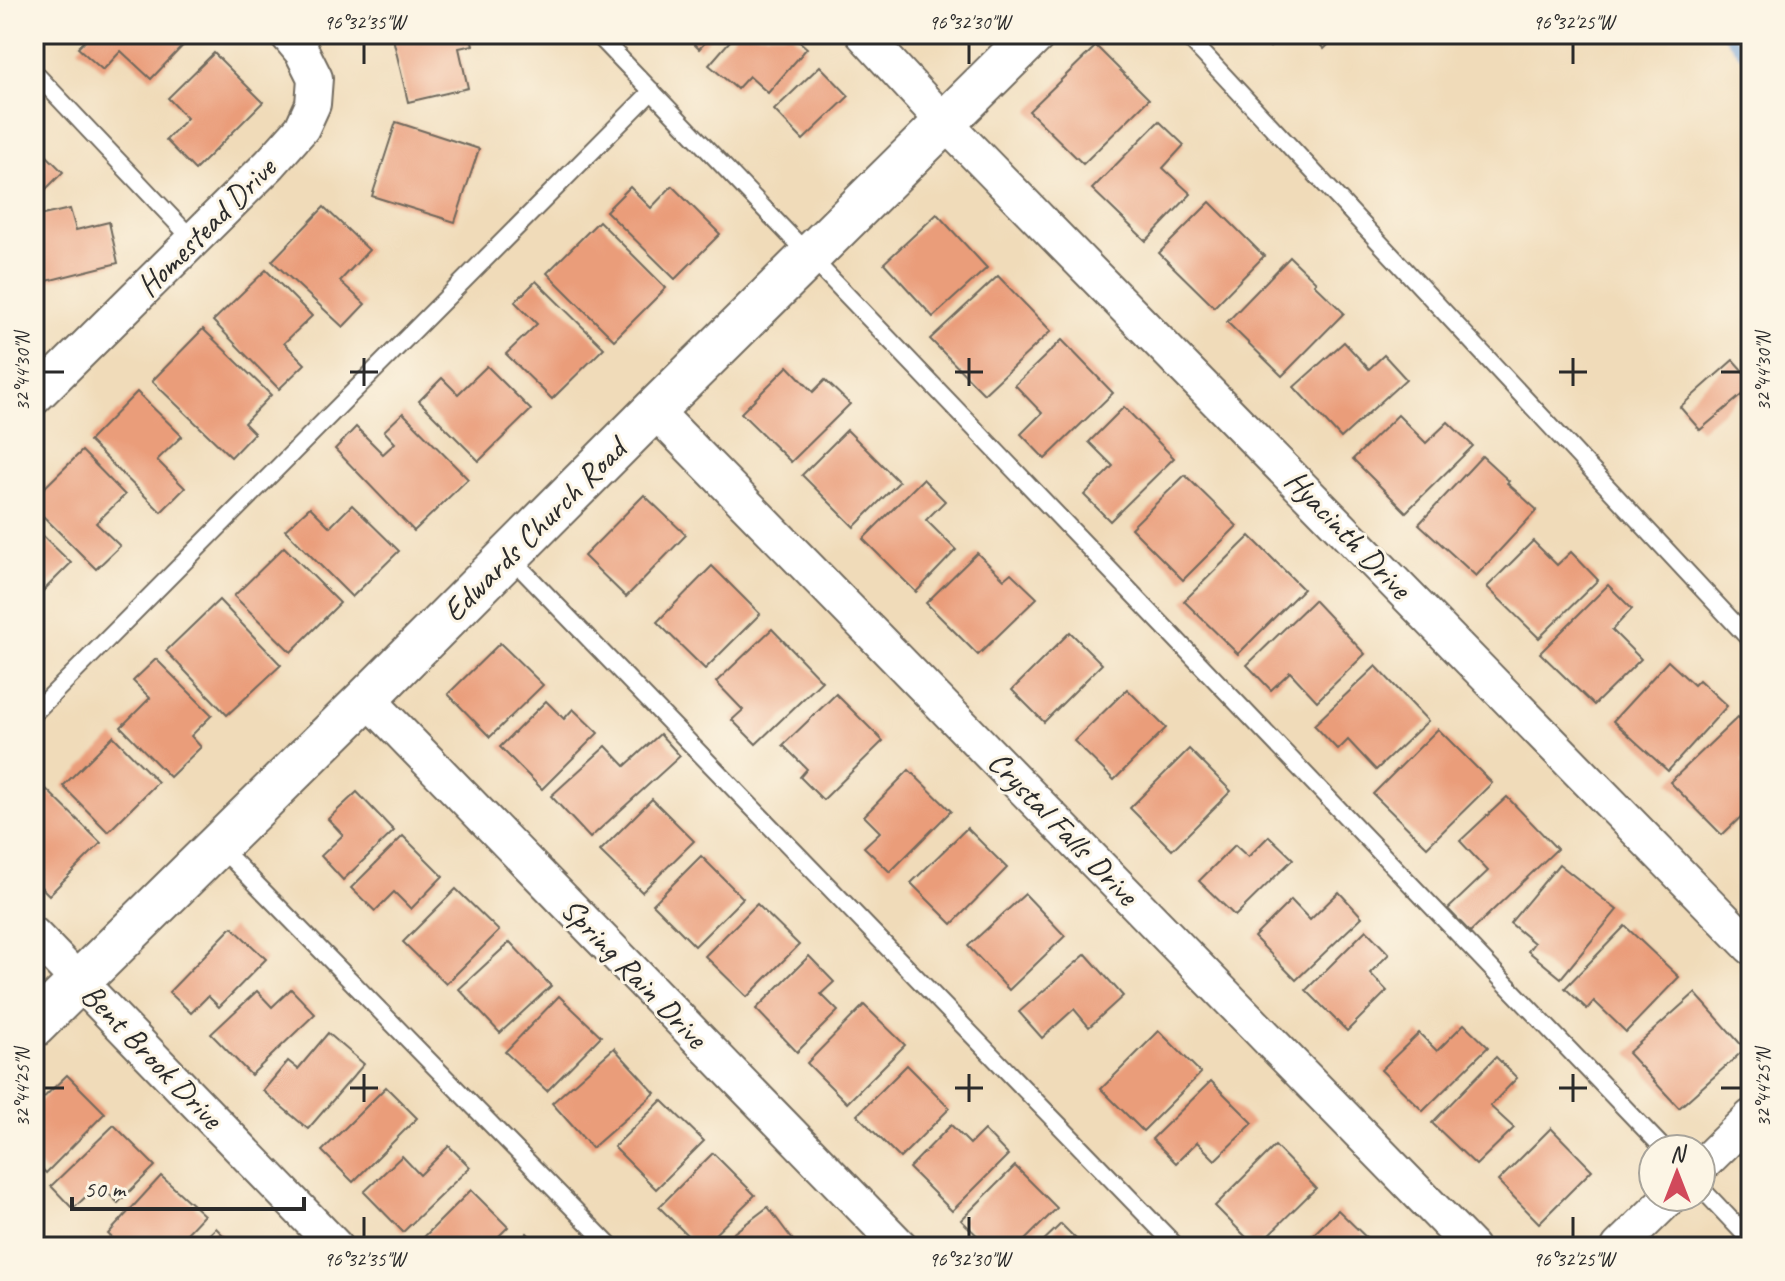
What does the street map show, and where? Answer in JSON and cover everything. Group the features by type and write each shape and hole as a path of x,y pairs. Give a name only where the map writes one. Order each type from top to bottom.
{"street":[{"name":"Homestead Drive","path":"39,382 193,240 302,128 313,104 315,78 302,52 287,34"},
{"name":"Hyacinth Drive","path":"863,34 944,122 1751,947"},
{"name":"Edwards Church Road","path":"34,1026 1034,34"},
{"name":"Crystal Falls Drive","path":"654,410 1471,1247"},
{"name":"Spring Rain Drive","path":"367,698 901,1247"},
{"name":"Bent Brook Drive","path":"34,935 336,1247"},
{"path":"1717,1150 1751,1117"},
{"path":"1619,1247 1654,1213"}],"lane":[{"path":"597,34 1649,1133"},
{"path":"1185,34 1751,641"},
{"path":"34,72 193,240"},
{"path":"34,713 652,91"},
{"path":"509,556 1177,1247"},
{"path":"218,845 611,1247"},
{"path":"1717,1205 1751,1241"}],"building":[{"path":"91,34 194,34 151,79 121,51 103,70 78,48"},
{"path":"392,34 470,34 473,45 459,48 468,88 408,102"},
{"path":"684,34 713,34 699,49"},
{"path":"736,34 791,34 807,48 768,93 749,76 737,89 709,65"},
{"path":"1257,34 1282,34 1270,47"},
{"path":"1310,34 1339,34 1324,49"},
{"path":"1096,46 1149,99 1083,164 1029,111"},
{"path":"214,53 263,102 195,170 166,140 187,118 168,98"},
{"path":"820,66 849,96 803,140 774,110"},
{"path":"1159,121 1184,145 1163,168 1191,194 1146,241 1092,189"},
{"path":"396,122 479,149 455,222 372,196"},
{"path":"34,143 63,172 34,201"},
{"path":"672,186 720,234 675,279 606,211 630,187 651,208"},
{"path":"1210,202 1264,256 1214,307 1159,253"},
{"path":"324,207 369,250 340,281 365,304 343,327 272,261"},
{"path":"70,209 76,230 109,222 118,263 35,284 34,217"},
{"path":"937,214 987,268 933,317 884,263"},
{"path":"599,221 666,288 614,340 547,273"},
{"path":"1290,257 1344,313 1282,376 1227,322"},
{"path":"266,270 312,316 284,343 305,364 279,389 213,321"},
{"path":"998,276 1051,331 984,394 930,339"},
{"path":"536,281 604,348 552,399 506,354 537,324 515,302"},
{"path":"203,329 271,395 244,423 254,433 231,457 152,381"},
{"path":"1062,340 1113,393 1045,459 1021,434 1042,413 1015,385"},
{"path":"1344,342 1369,369 1384,355 1406,379 1341,438 1294,387"},
{"path":"1733,360 1751,380 1751,387 1700,430 1680,407"},
{"path":"487,366 531,410 479,461 419,401 442,378 458,394"},
{"path":"788,366 813,392 825,380 850,404 791,462 741,413"},
{"path":"137,392 182,436 157,460 185,488 161,512 89,441"},
{"path":"1124,407 1174,458 1110,521 1084,495 1113,466 1089,442"},
{"path":"403,413 468,479 414,531 335,449 356,427 383,454 395,443 384,431"},
{"path":"1398,415 1426,443 1448,422 1473,446 1406,512 1353,459"},
{"path":"847,430 899,482 854,527 802,475"},
{"path":"82,451 125,495 96,523 120,546 96,569 34,507 34,498"},
{"path":"1482,456 1537,510 1476,576 1419,524"},
{"path":"1185,475 1237,526 1183,580 1131,528"},
{"path":"923,479 945,501 926,520 956,550 916,592 863,539"},
{"path":"644,495 686,535 626,597 584,556"},
{"path":"352,505 399,551 352,597 285,530 310,507 330,527"},
{"path":"34,527 71,563 34,600"},
{"path":"1250,536 1303,589 1238,654 1184,601"},
{"path":"1533,541 1557,565 1571,552 1598,580 1539,638 1487,587"},
{"path":"284,547 340,603 291,652 234,596"},
{"path":"977,553 1004,579 1011,573 1037,598 978,655 926,603"},
{"path":"712,566 760,614 705,669 657,622"},
{"path":"1608,585 1632,609 1612,630 1641,659 1594,705 1540,653"},
{"path":"219,600 281,665 227,715 166,651"},
{"path":"1314,600 1365,654 1317,701 1290,672 1271,690 1247,665"},
{"path":"772,629 822,681 756,744 732,720 743,710 716,682"},
{"path":"1070,632 1102,664 1044,722 1012,690"},
{"path":"500,643 543,685 490,737 448,694"},
{"path":"156,659 212,715 191,736 201,747 170,777 121,727 150,698 133,681"},
{"path":"1668,661 1694,685 1699,680 1727,706 1668,771 1613,721"},
{"path":"1376,666 1428,721 1376,770 1348,740 1338,750 1314,725"},
{"path":"1127,689 1166,728 1114,780 1074,741"},
{"path":"836,694 883,741 823,800 800,777 807,769 783,745"},
{"path":"546,701 564,719 573,709 598,733 542,789 500,747"},
{"path":"1738,717 1751,730 1751,752 1742,761 1751,771 1751,807 1722,835 1670,782"},
{"path":"1438,729 1492,783 1427,847 1373,794"},
{"path":"660,734 680,756 590,838 551,796 606,746 625,766"},
{"path":"113,736 158,782 108,832 63,786"},
{"path":"1189,749 1231,791 1172,850 1130,808"},
{"path":"909,770 951,811 890,872 864,847 880,832 864,816"},
{"path":"36,779 101,843 49,895 34,880"},
{"path":"357,792 394,831 343,880 321,856 343,835 328,819"},
{"path":"1507,797 1557,849 1470,932 1448,909 1488,871 1460,841"},
{"path":"652,799 694,841 642,892 600,851"},
{"path":"967,828 1007,868 952,924 911,883"},
{"path":"403,836 443,876 411,909 394,892 375,911 351,888"},
{"path":"1269,836 1293,859 1235,916 1199,881 1235,845 1248,857"},
{"path":"701,856 743,898 695,946 653,904"},
{"path":"1559,864 1617,910 1561,978 1528,951 1534,943 1510,923"},
{"path":"456,889 499,931 446,984 403,942"},
{"path":"1339,892 1362,917 1296,980 1254,937 1291,900 1310,920"},
{"path":"1025,894 1065,936 1009,990 968,946"},
{"path":"757,904 799,945 747,997 705,956"},
{"path":"1625,926 1679,977 1626,1032 1594,1001 1587,1009 1565,988"},
{"path":"232,927 266,959 219,1007 208,996 191,1013 169,992"},
{"path":"1366,930 1389,954 1370,973 1387,991 1347,1031 1306,990"},
{"path":"510,942 551,986 500,1033 459,989"},
{"path":"1086,954 1123,996 1089,1027 1074,1009 1042,1038 1019,1012"},
{"path":"809,956 834,982 821,994 838,1011 797,1052 756,1009"},
{"path":"291,989 315,1014 251,1075 211,1034 257,991 272,1007"},
{"path":"1695,993 1745,1049 1679,1108 1628,1053"},
{"path":"559,996 601,1036 547,1091 505,1052"},
{"path":"864,1005 905,1045 847,1103 807,1063"},
{"path":"1464,1024 1488,1047 1423,1111 1381,1070 1419,1033 1437,1051"},
{"path":"1159,1031 1201,1073 1143,1131 1101,1089"},
{"path":"328,1033 364,1064 308,1129 263,1091 288,1061 298,1069"},
{"path":"614,1048 655,1093 592,1148 552,1103"},
{"path":"1496,1057 1517,1078 1490,1106 1514,1128 1476,1165 1432,1123"},
{"path":"907,1065 950,1108 900,1158 857,1115"},
{"path":"67,1075 105,1113 46,1173 34,1161 34,1107"},
{"path":"1211,1081 1253,1123 1215,1160 1197,1142 1176,1163 1152,1139"},
{"path":"386,1087 417,1118 353,1182 322,1151"},
{"path":"662,1100 704,1141 656,1189 614,1147"},
{"path":"114,1125 155,1166 118,1203 99,1184 73,1209 51,1186"},
{"path":"951,1125 970,1144 984,1130 1008,1155 952,1211 909,1168"},
{"path":"1551,1128 1592,1170 1539,1223 1498,1181"},
{"path":"449,1146 470,1167 403,1232 364,1192 402,1156 420,1175"},
{"path":"1275,1146 1316,1188 1256,1247 1215,1206"},
{"path":"713,1153 755,1195 699,1247 659,1207"},
{"path":"1015,1166 1057,1208 1018,1247 989,1247 961,1220"},
{"path":"161,1176 204,1215 174,1247 122,1247 108,1234"},
{"path":"471,1190 508,1227 488,1247 418,1247 416,1245"},
{"path":"768,1207 798,1247 715,1247"},
{"path":"1338,1210 1376,1247 1301,1247"},
{"path":"1061,1224 1084,1247 1037,1247"},
{"path":"216,1228 235,1247 196,1247"},
{"path":"527,1233 541,1247 514,1247"}],"waterway":[{"path":"1727,34 1751,63"}]}
